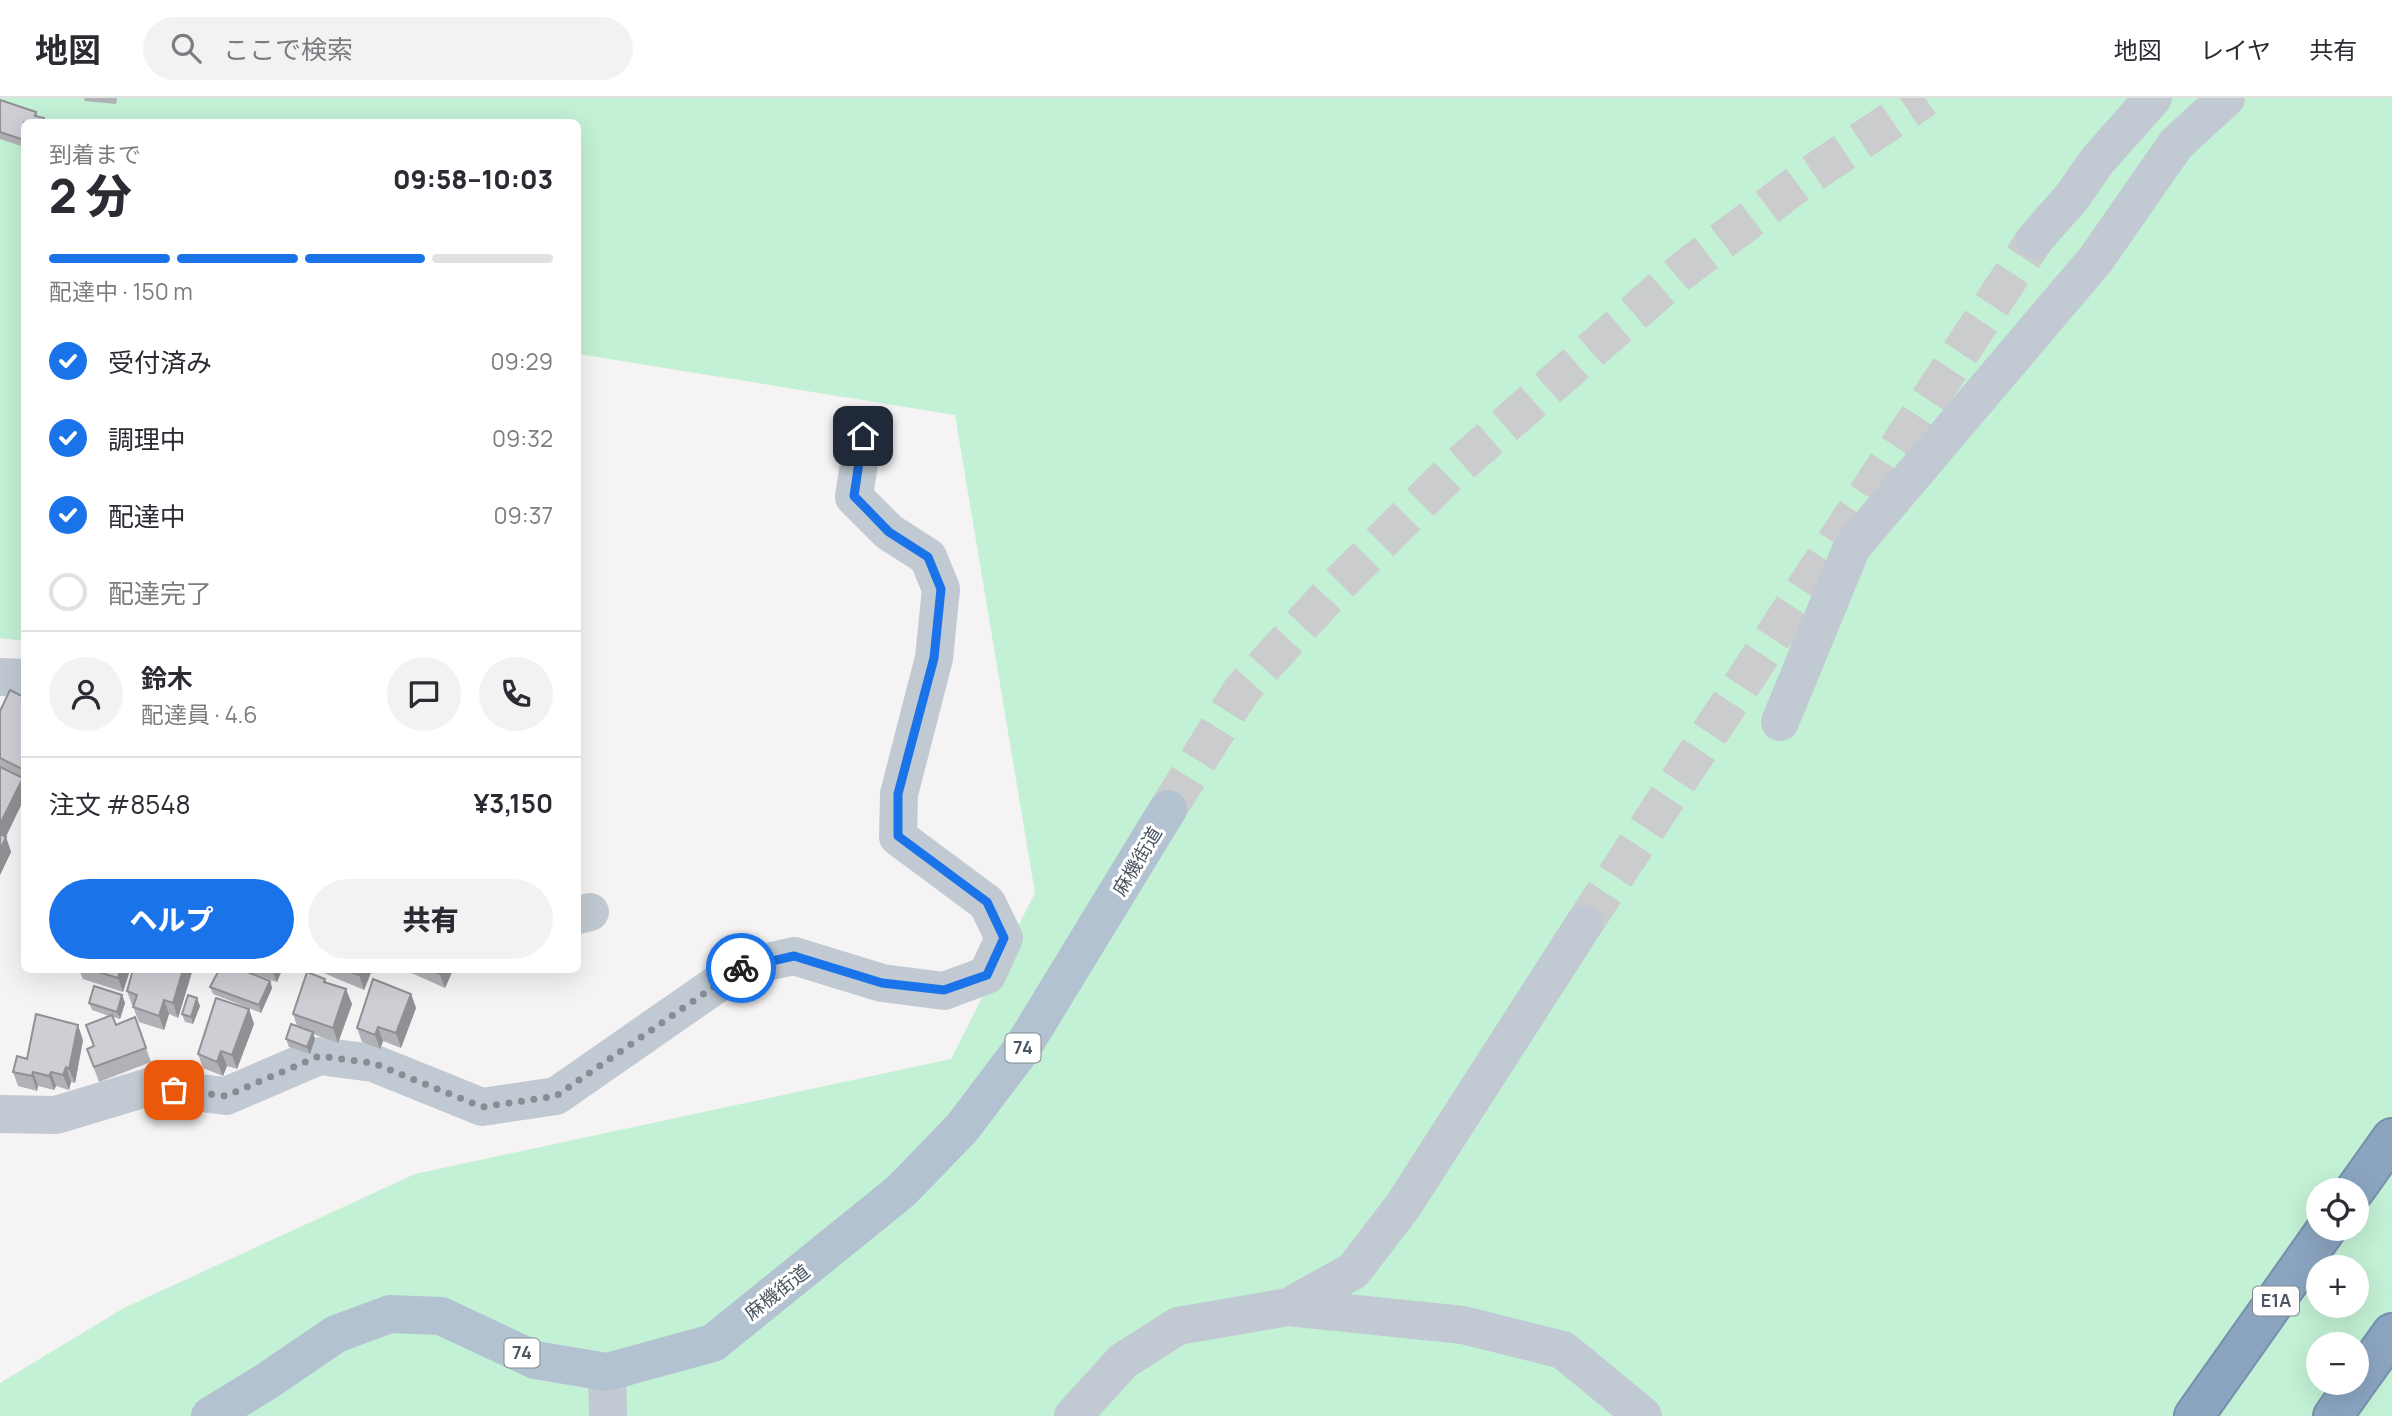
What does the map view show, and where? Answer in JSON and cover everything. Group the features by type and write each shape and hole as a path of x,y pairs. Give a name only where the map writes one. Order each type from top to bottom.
{"highway":[{"path":"2364,1178 2392,1138"},
{"name":"E1A","path":"2194,1416 2319,1241"},
{"path":"2369,1365 2392,1333"},
{"path":"2333,1416 2348,1395"}],"main road":[{"name":"麻機街道","path":"210,1416 336,1334 390,1314 441,1316 535,1360 607,1372 713,1343 901,1191 970,1117 1021,1050 1168,809"}],"street":[{"path":"2035,239 2072,197 2097,161 2153,98"},
{"path":"1780,722 1852,547 2096,260 2176,144 2226,98"},
{"path":"0,1114 56,1115 149,1087 226,1096 319,1056 373,1063 482,1107 556,1096 740,968 794,956 882,983 944,990 987,975 1004,938 987,902 898,836 898,794 934,658 941,589 928,557 889,532 854,496 863,436"},
{"path":"0,677 21,678"},
{"path":"1288,1307 1353,1270 1386,1228 1584,925"},
{"path":"1073,1416 1124,1361 1178,1326 1288,1307 1463,1325 1563,1350 1643,1416"},
{"path":"607,1372 608,1416"}],"green space":[{"path":"0,98 2392,98 2392,1416 0,1416 0,1383 124,1308 415,1174 951,1059 1035,893 955,415 581,354 581,119 21,119 21,641 0,638"}],"building":[{"path":"0,100 36,112 35,116 44,118 21,119 21,139 0,132"},
{"path":"10,690 21,696 21,768 0,758 0,711"},
{"path":"0,767 21,777 21,782 0,824"},
{"path":"0,834 6,837 0,850"},
{"path":"102,973 119,973 118,978"},
{"path":"132,973 182,973 173,1003 164,1000 159,1016 133,1007 137,995 127,991"},
{"path":"217,973 250,973 270,981 259,1005 210,987"},
{"path":"307,973 346,989 333,1028 293,1014"},
{"path":"373,979 411,994 396,1033 378,1027 375,1035 357,1028"},
{"path":"94,986 122,995 117,1012 89,1003"},
{"path":"188,995 197,998 191,1017 182,1014"},
{"path":"216,998 249,1009 232,1055 221,1051 217,1062 198,1054"},
{"path":"36,1014 78,1025 69,1069 66,1067 63,1075 51,1072 49,1076 33,1072 32,1076 13,1072 17,1056 27,1059"},
{"path":"112,1015 116,1025 135,1017 146,1048 94,1067 87,1049 94,1046 86,1025"},
{"path":"291,1024 313,1032 307,1047 286,1039"}],"tunnel":[{"path":"1168,809 1241,691 1339,584 1448,475 1682,271 1804,179 1925,98"},
{"path":"1584,924 2035,239"}],"way so far":[{"path":"174,1090 226,1096 319,1056 373,1063 482,1107 556,1096 741,968"}],"route":[{"path":"741,968 794,956 882,983 944,990 987,975 1004,938 987,902 898,836 898,794 934,658 941,589 928,557 889,532 854,496 863,436"}]}
